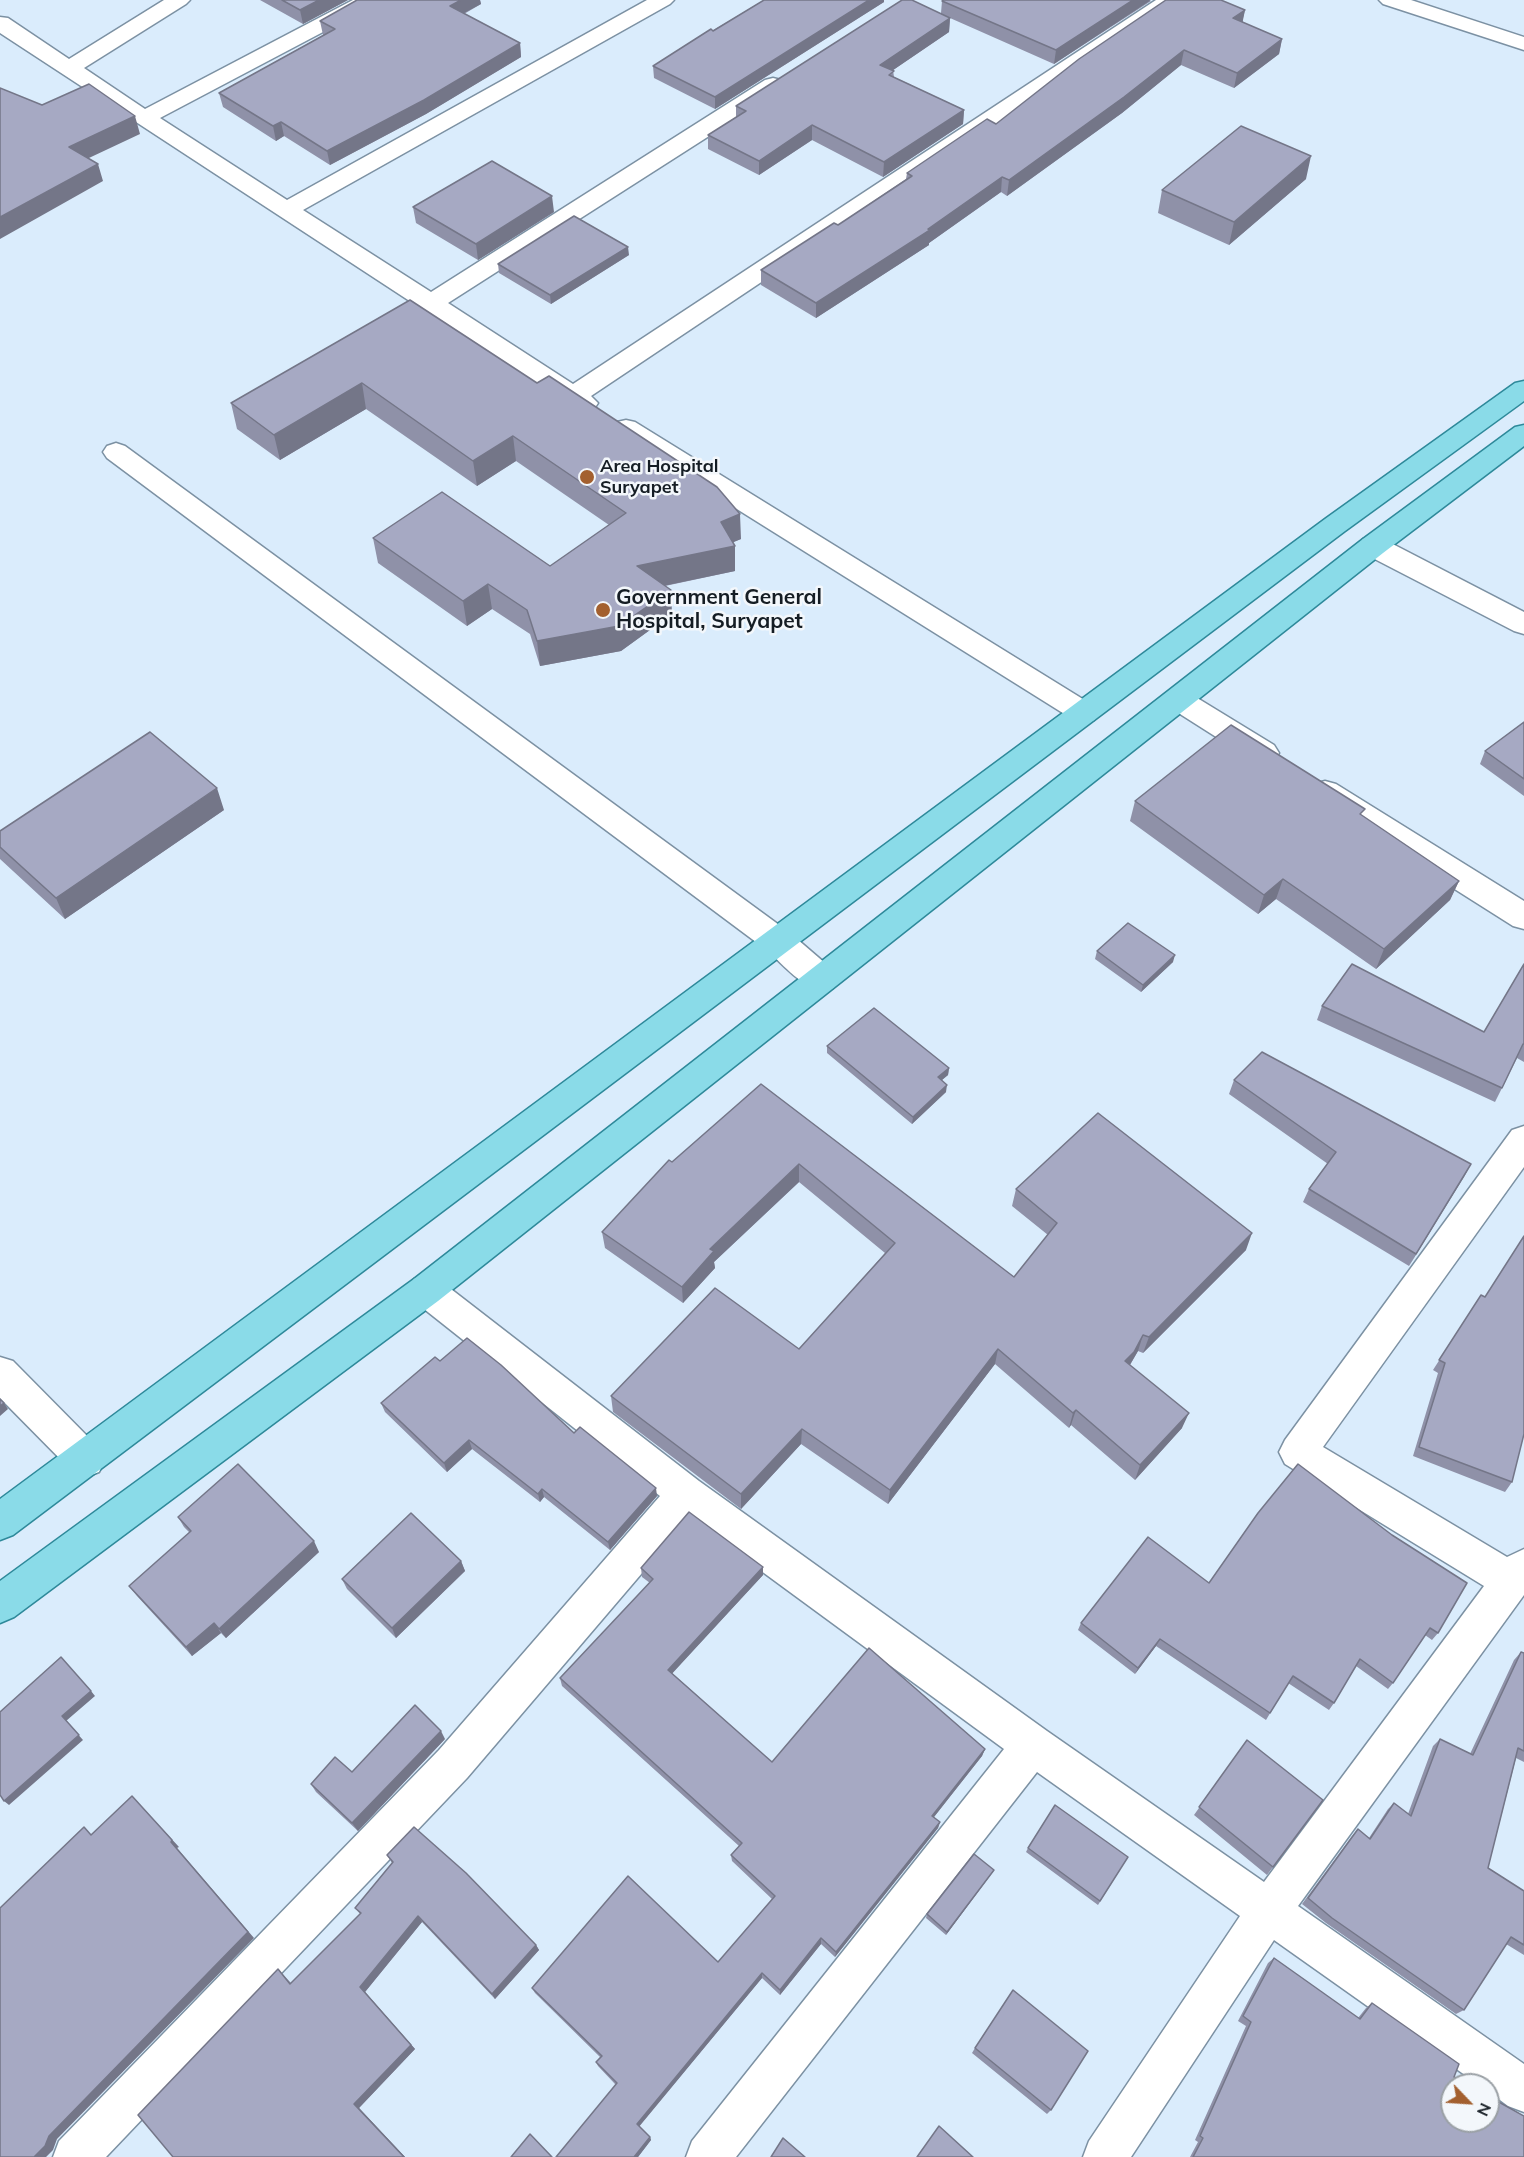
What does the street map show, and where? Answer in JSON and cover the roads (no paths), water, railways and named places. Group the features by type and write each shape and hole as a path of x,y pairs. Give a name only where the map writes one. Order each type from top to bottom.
{"main road":[{"path":"0,1522 1335,525 1524,388"},
{"path":"0,1604 426,1290 1373,546 1524,433"}],"street":[{"path":"69,68 179,0"},
{"path":"144,118 369,0"},
{"path":"286,210 663,0"},
{"path":"573,396 1170,0"},
{"path":"1390,0 1524,44"},
{"path":"0,22 573,396 1084,713"},
{"path":"431,303 795,71"},
{"path":"116,452 779,942 822,979"},
{"path":"1373,546 1524,624"},
{"path":"1179,699 1524,917"},
{"path":"1105,2157 1268,1911 1518,1574 1298,1452 1524,1140"},
{"path":"426,1290 686,1494 1033,1745 1524,2090"},
{"path":"0,1373 86,1460"},
{"path":"75,2157 453,1764 686,1494"},
{"path":"708,2157 1033,1745"}],"place":[{"name":"Area Hospital Suryapet","path":"587,477"},
{"name":"Government General Hospital, Suryapet","path":"603,610"}]}
